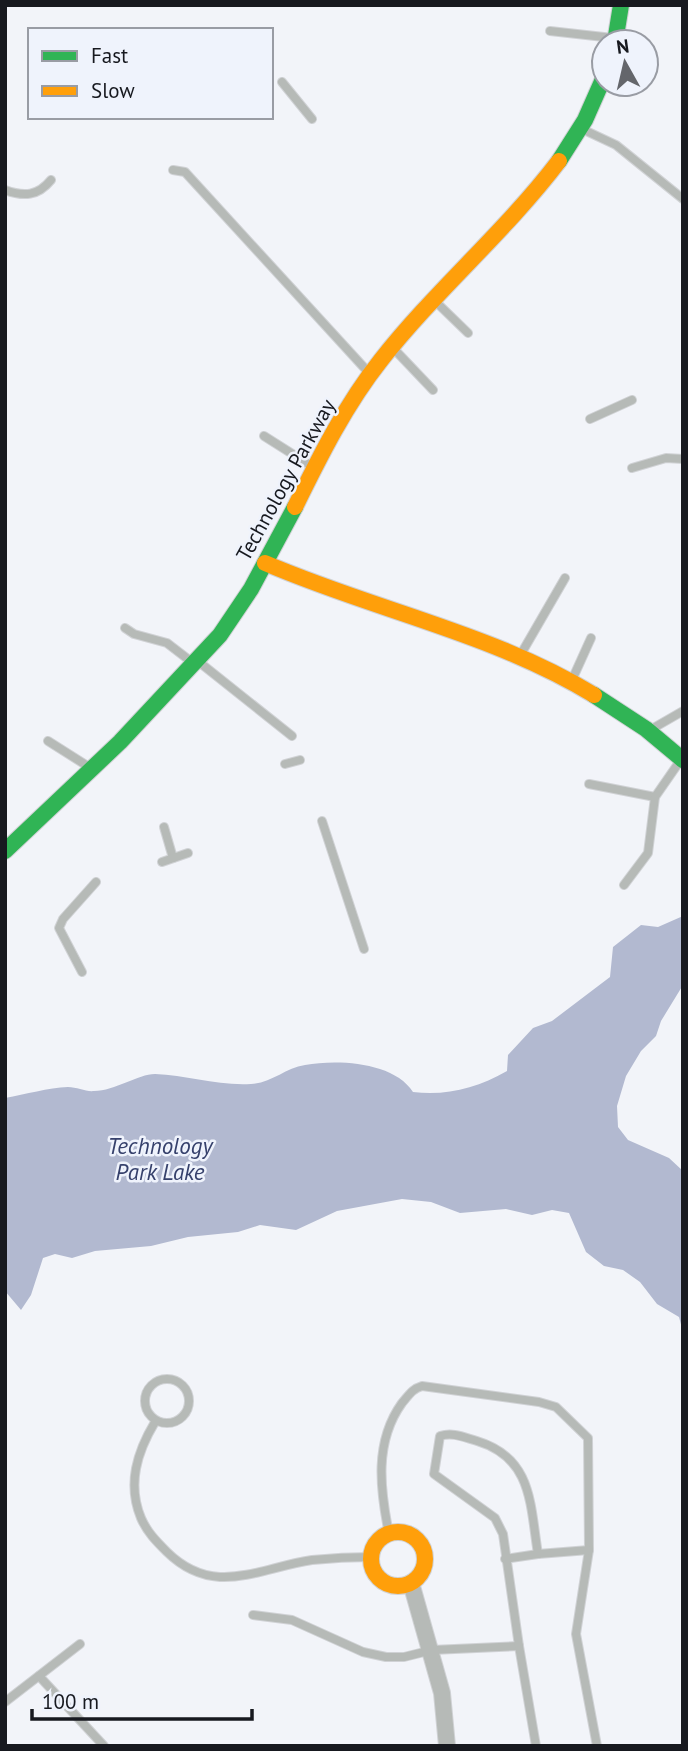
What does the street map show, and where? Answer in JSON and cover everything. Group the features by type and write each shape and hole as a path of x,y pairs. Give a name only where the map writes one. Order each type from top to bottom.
{"street":[{"path":"618,28 621,5"},
{"name":"Technology Parkway","path":"5,851 144,720 229,624 265,564 313,467 370,375 433,299 533,199 582,129 595,98"},
{"path":"265,564 520,656 571,682 650,730 682,759"},
{"path":"402,1532 415,1538 423,1548 425,1561 421,1574 411,1583 400,1587 379,1578 373,1568 371,1557 374,1547 389,1534 402,1532"},
{"path":"411,1583 442,1693 447,1746"}],"lane":[{"path":"550,31 590,37"},
{"path":"282,82 312,119"},
{"path":"582,129 616,145 683,199"},
{"path":"173,170 185,172 370,375"},
{"path":"5,190 21,196 42,191 51,180"},
{"path":"433,299 468,333"},
{"path":"391,347 433,390"},
{"path":"590,419 632,400"},
{"path":"264,436 313,467"},
{"path":"632,468 666,458 683,459"},
{"path":"520,656 565,578"},
{"path":"125,628 134,634 167,643 292,736"},
{"path":"571,682 592,639"},
{"path":"650,730 683,711"},
{"path":"48,741 92,769"},
{"path":"624,885 648,853 654,797 682,759"},
{"path":"285,764 300,760"},
{"path":"589,784 654,797"},
{"path":"322,821 364,949"},
{"path":"164,827 173,858"},
{"path":"162,862 188,853"},
{"path":"82,972 60,928 63,919 96,882"},
{"path":"171,1378 186,1388 189,1404 182,1420 170,1424 155,1422 148,1414 144,1396 153,1382 171,1378"},
{"path":"389,1534 382,1499 381,1459 391,1419 413,1389 422,1386 539,1402 556,1407 587,1438 589,1550 576,1634 597,1746"},
{"path":"155,1422 135,1464 136,1505 147,1532 180,1563 203,1576 233,1578 311,1560 371,1557"},
{"path":"536,1746 503,1534 495,1518 434,1474 440,1436 450,1433 493,1446 526,1479 538,1554"},
{"path":"505,1559 589,1550"},
{"path":"253,1615 292,1620 363,1652 386,1657 404,1657 432,1650 519,1646"},
{"path":"5,1702 80,1644"},
{"path":"39,1676 104,1746"}],"water":[{"name":"Technology Park Lake","path":"683,916 683,985 661,1021 656,1036 641,1051 626,1076 617,1106 618,1127 628,1140 669,1158 683,1171 683,1332 679,1317 657,1304 640,1282 623,1270 604,1266 586,1252 569,1213 552,1210 532,1215 506,1209 460,1213 431,1202 402,1199 337,1211 296,1230 260,1225 238,1232 188,1237 151,1246 95,1251 72,1258 55,1254 43,1258 31,1295 21,1310 5,1291 5,1098 71,1087 102,1090 155,1074 251,1084 298,1067 333,1062 364,1065 393,1074 413,1092 438,1093 462,1089 507,1071 508,1055 533,1028 552,1021 610,977 613,947 641,925 658,927"}],"traffic: fast":[{"path":"617,28 621,5"},
{"path":"559,161 585,120 595,98"},
{"path":"5,851 120,742 220,635 251,589 295,507"},
{"path":"594,695 646,729 683,760"}],"traffic: slow":[{"path":"295,507 345,412 368,377 424,309 516,212 559,161"},
{"path":"265,563 306,580 474,638 555,673 594,695"},
{"path":"398,1532 417,1540 425,1559 417,1578 398,1586 379,1578 371,1559 379,1540 398,1532"}]}
